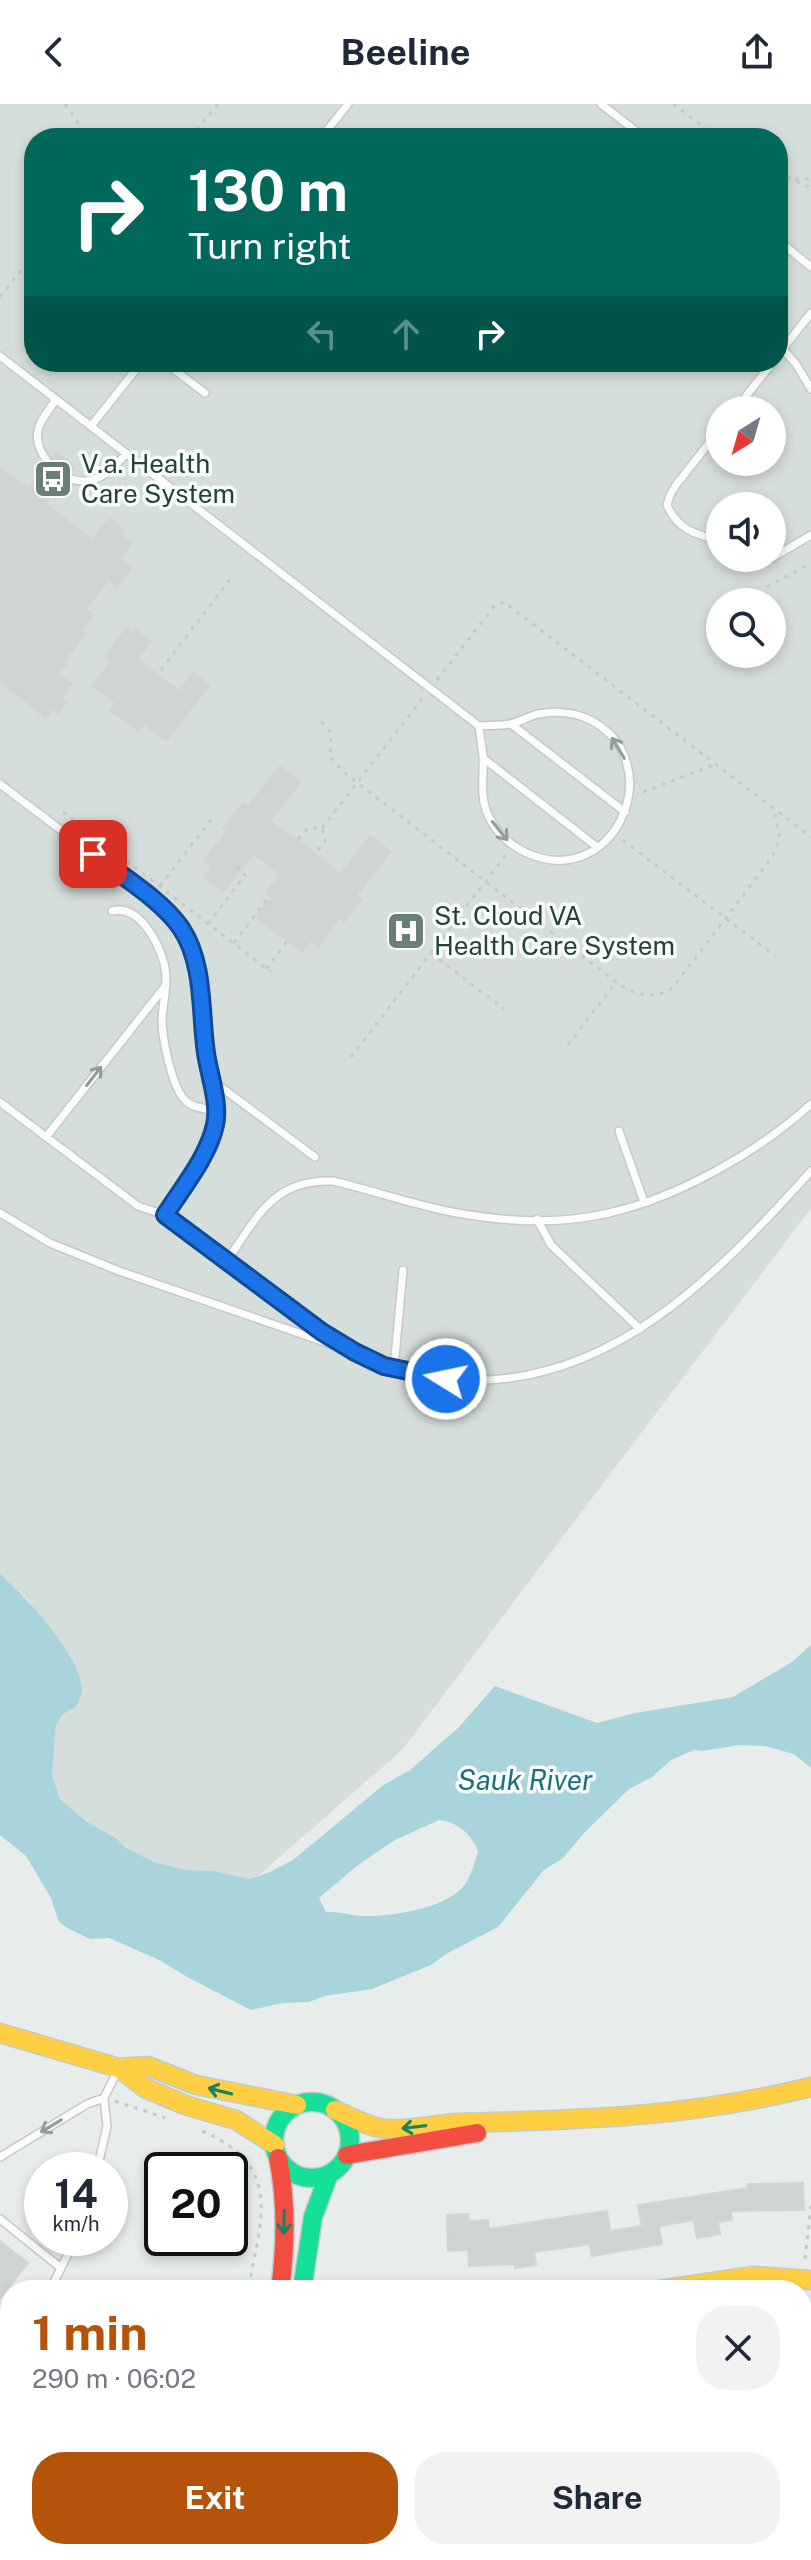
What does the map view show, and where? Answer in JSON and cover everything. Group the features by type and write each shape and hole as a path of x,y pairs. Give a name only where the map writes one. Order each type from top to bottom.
{"street":[{"path":"0,2033 119,2068 148,2066 196,2085 232,2094 297,2105 316,2103 375,2127 388,2129 449,2123 548,2123 656,2116 736,2104 811,2087"},
{"path":"119,2068 145,2088 185,2105 236,2120 276,2150 288,2170 297,2175 316,2178 329,2174 342,2164 347,2155 350,2135 342,2117 335,2110"},
{"path":"281,2280 285,2209 276,2150 277,2126 297,2105"},
{"path":"347,2155 548,2123"},
{"path":"303,2280 311,2218 329,2174"},
{"path":"748,2280 781,2275 807,2279"}],"lane":[{"path":"329,128 348,104"},
{"path":"601,104 632,128"},
{"path":"788,248 811,267"},
{"path":"788,342 811,313"},
{"path":"0,356 479,726 511,724 538,714 562,712 586,718 607,732 622,751 630,774 630,799 622,822 597,847 586,854 563,860 538,858 516,848 498,831 486,810 479,726"},
{"path":"788,358 796,364 811,389"},
{"path":"91,426 134,372"},
{"path":"177,372 205,393"},
{"path":"746,396 765,372"},
{"path":"48,462 40,452 37,431 40,421 56,400"},
{"path":"706,447 676,485 667,505 679,526 706,537"},
{"path":"66,477 79,482 97,480 113,469 126,454"},
{"path":"786,549 811,535"},
{"path":"511,724 625,812"},
{"path":"483,758 597,847"},
{"path":"0,784 163,907 181,928 192,950 216,1111 215,1124 211,1138 165,1215"},
{"path":"112,911 128,911 145,926 164,963 166,985 162,1028 174,1082 186,1102 216,1111"},
{"path":"46,1137 166,985"},
{"path":"210,1079 315,1157"},
{"path":"0,1102 138,1206 165,1215 322,1332 355,1352"},
{"path":"227,1261 272,1199 291,1186 313,1180 333,1181 463,1214 555,1220 609,1213 709,1175 778,1131 811,1104"},
{"path":"619,1131 644,1202"},
{"path":"0,1213 50,1243 119,1271 394,1368 446,1379 503,1380 568,1364 602,1351 664,1313 709,1276 811,1171"},
{"path":"537,1219 551,1245 640,1329"},
{"path":"394,1368 403,1270"},
{"path":"101,2152 107,2126 104,2098 119,2068"},
{"path":"0,2157 87,2104 104,2098"},
{"path":"0,2219 61,2268"},
{"path":"55,2280 67,2256"}],"path":[{"path":"65,104 82,128"},
{"path":"198,128 218,104"},
{"path":"673,104 705,128"},
{"path":"788,178 811,188"},
{"path":"791,179 811,179"},
{"path":"0,297 24,266"},
{"path":"767,587 811,563"},
{"path":"161,670 230,579"},
{"path":"322,828 495,605 504,602 811,837"},
{"path":"321,722 331,732 330,756 333,763 616,982 635,993 659,994 668,991 726,919 778,848 780,830 774,809"},
{"path":"643,792 716,764"},
{"path":"63,812 268,970 288,940"},
{"path":"160,886 214,816"},
{"path":"298,839 308,828 322,828"},
{"path":"316,853 325,841 322,828"},
{"path":"623,839 775,956"},
{"path":"351,1057 506,855"},
{"path":"208,924 245,875 237,867"},
{"path":"234,943 270,895"},
{"path":"431,953 504,1009"},
{"path":"568,1045 616,982"},
{"path":"104,2098 176,2122"},
{"path":"190,2127 229,2145 242,2156 260,2185 260,2224 250,2280"},
{"path":"807,2279 811,2206"}],"shaded area":[{"name":"St. Cloud VA Health Care System","path":"0,104 811,104 811,1208 402,1750 258,1876 250,1879 154,1862 126,1848 60,1799 52,1775 56,1726 63,1714 76,1707 82,1689 77,1674 27,1599 0,1574"}],"water":[{"name":"Sauk River","path":"0,1574 50,1627 73,1660 79,1676 82,1692 76,1707 63,1714 56,1726 52,1775 60,1799 126,1848 154,1862 250,1879 293,1860 382,1786 410,1770 459,1727 495,1686 597,1723 635,1713 733,1697 792,1662 811,1645 811,1768 794,1754 765,1746 740,1745 694,1750 671,1760 652,1777 629,1789 563,1858 544,1870 498,1927 431,1965 372,1989 251,2010 159,1960 109,1938 90,1939 69,1929 59,1922 51,1898 26,1856 0,1835","holes":["439,1820 463,1830 478,1851 469,1878 460,1890 435,1904 389,1915 326,1912 319,1898 358,1865 395,1840"]}],"building":[{"path":"56,452 75,467 71,472 61,473 62,482 46,503 92,540 109,518 124,530 121,534 132,543 120,559 132,568 117,587 109,580 86,609 94,615 82,630 86,633 58,674 72,684 62,698 67,702 58,713 53,709 46,718 0,682 0,468 28,488 44,467 53,465 52,457"},
{"path":"126,628 132,633 135,629 151,641 138,659 179,691 193,672 210,685 166,741 144,724 139,731 110,710 115,703 92,686 111,661 105,656"},
{"path":"280,766 301,782 270,821 296,837 340,874 370,836 391,852 357,895 362,899 344,922 340,918 318,947 311,941 302,952 255,917 271,897 266,892 280,875 254,854 223,892 204,877 211,867 203,861 227,831 223,828 243,803 248,806"},
{"path":"803,2183 804,2210 731,2211 732,2220 718,2222 720,2234 697,2238 694,2220 659,2226 662,2244 592,2256 590,2244 534,2252 536,2265 515,2268 515,2264 469,2266 468,2250 448,2251 447,2215 468,2214 468,2221 488,2220 489,2229 607,2211 610,2231 642,2226 638,2205 748,2188 748,2184"},
{"path":"0,2241 28,2263 14,2280 0,2280"}],"traffic: fast":[{"path":"312,2102 326,2105 339,2113 347,2126 350,2140 347,2154 339,2167 326,2175 312,2178 298,2175 285,2167 277,2154 274,2140 277,2126 285,2113 298,2105 312,2102"},
{"path":"304,2280 313,2217 329,2174"}],"traffic: slow":[{"path":"0,2033 119,2068 145,2088 185,2105 236,2120 275,2145"},
{"path":"119,2068 148,2066 196,2085 297,2105"},
{"path":"335,2110 373,2126 405,2129 459,2123 680,2111 811,2087"},
{"path":"727,2280 754,2276 811,2280"}],"traffic: jam":[{"path":"347,2155 477,2133"},
{"path":"278,2158 285,2224 281,2280"}],"place":[{"name":"V.a. Health Care System","path":"53,479"},
{"name":"St. Cloud VA Health Care System","path":"406,931"}],"route":[{"path":"93,854 163,907 181,928 192,950 198,976 205,1047 216,1111 215,1124 202,1155 165,1215 322,1332 355,1352 384,1366 446,1379"}]}
